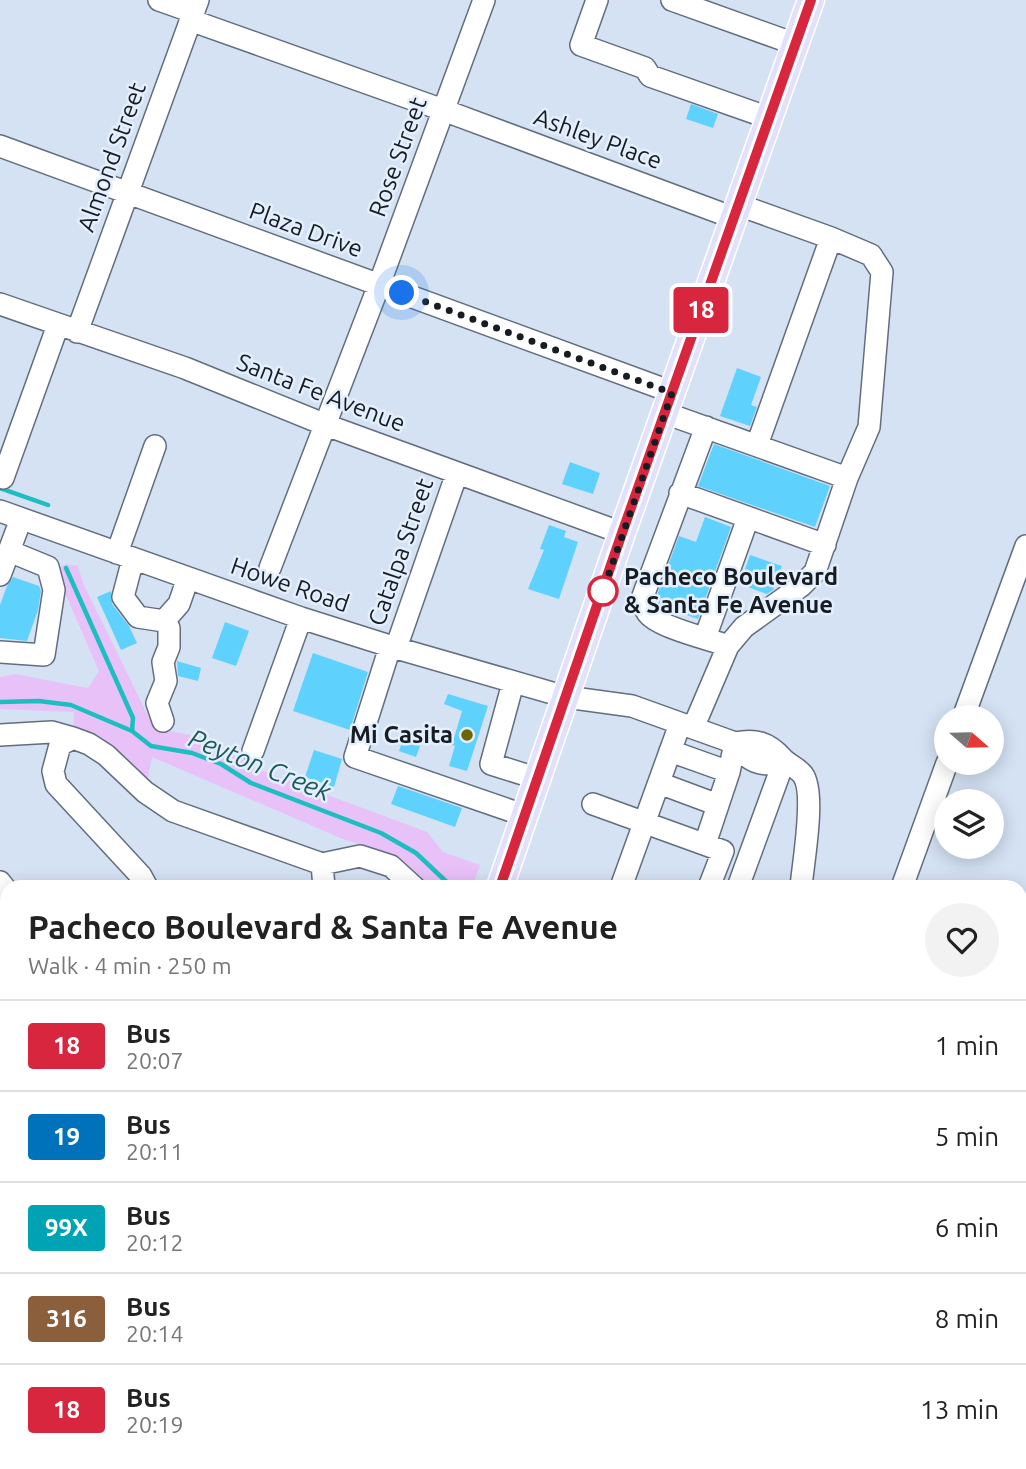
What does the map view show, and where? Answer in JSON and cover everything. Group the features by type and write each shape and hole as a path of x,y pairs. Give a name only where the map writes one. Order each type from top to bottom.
{"main road":[{"path":"503,880 811,0"}],"street":[{"name":"Ashley Place","path":"159,0 194,11 443,110 736,211 831,238 871,255 882,272 869,427 847,478 819,564 810,579 744,627 728,646 706,692 670,751 624,880"},
{"name":"Rose Street","path":"270,568 379,285 484,0"},
{"path":"597,0 581,45 645,68 650,76 769,118"},
{"path":"672,0 796,44"},
{"name":"Almond Street","path":"3,478 127,192 194,11"},
{"name":"Plaza Drive","path":"0,146 379,285 669,403 706,426 847,478"},
{"path":"757,445 831,238"},
{"name":"Santa Fe Avenue","path":"0,304 185,369 326,425 622,533"},
{"path":"706,426 643,596 643,603 646,611 658,621 728,646"},
{"path":"155,446 125,556 123,597 138,617 164,621 169,628 169,647 163,662 166,681 157,703 163,720"},
{"name":"Catalpa Street","path":"457,473 355,757 526,816"},
{"path":"680,493 825,545"},
{"name":"Howe Road","path":"0,511 188,579 393,648 566,698 632,706 735,743 744,757 769,766 784,761"},
{"path":"705,638 748,518"},
{"path":"0,575 20,519"},
{"path":"968,705 1026,546"},
{"path":"0,652 44,655 54,590 48,567 9,551"},
{"path":"164,621 179,604 188,579"},
{"path":"253,751 301,618"},
{"path":"513,683 491,764 539,779"},
{"path":"0,735 52,732 73,738 106,755 145,792 173,811 322,864 360,856 391,866 406,880"},
{"path":"73,738 60,745 53,771 56,784 143,880"},
{"path":"705,844 729,772 735,743"},
{"path":"670,751 729,772"},
{"path":"741,880 784,761 803,774 809,790 802,880"},
{"path":"905,880 943,775"},
{"path":"659,783 718,805"},
{"path":"593,804 723,851 712,880"},
{"path":"322,864 323,880"}],"shaded area":[{"path":"66,564 78,566 83,583 154,728 205,738 258,769 427,832 443,852 480,865 475,880 420,880 395,855 343,839 152,757 145,792 73,738 74,712 0,709 0,677 15,674 88,688 99,671 55,570"}],"building":[{"path":"691,104 718,114 713,128 686,119"},
{"path":"737,368 761,377 751,405 757,407 750,426 720,416"},
{"path":"714,444 830,486 815,527 698,486"},
{"path":"570,462 600,473 593,494 562,484"},
{"path":"705,517 731,527 698,619 658,605 656,598 679,536 696,542"},
{"path":"549,525 566,531 564,537 578,542 559,599 528,589 544,550 540,549"},
{"path":"750,555 782,566 773,590 767,594 740,584"},
{"path":"13,577 39,586 41,591 38,610 27,641 0,638 0,605"},
{"path":"111,591 112,604 129,626 137,643 121,650 97,597"},
{"path":"225,622 249,631 236,666 212,658"},
{"path":"313,653 368,672 350,730 293,711"},
{"path":"177,661 201,668 198,681 178,676"},
{"name":"Mi Casita","path":"448,694 488,706 467,771 449,766 462,711 444,704"},
{"path":"404,737 421,743 416,757 399,751"},
{"path":"314,750 342,759 334,787 305,777"},
{"path":"398,786 462,808 455,827 391,804"}],"waterway":[{"path":"0,488 48,505"},
{"path":"66,568 133,718 132,731"},
{"name":"Peyton Creek","path":"0,702 39,701 71,705 132,731 151,746 192,753 221,764 251,783 381,833 416,853 445,880"}],"bus line":[{"name":"18","path":"502,880 811,0"}],"place":[{"name":"Pacheco Boulevard & Santa Fe Avenue","path":"603,591"},
{"name":"Mi Casita","path":"467,735"}],"route":[{"path":"402,293 672,393 603,591"}]}
